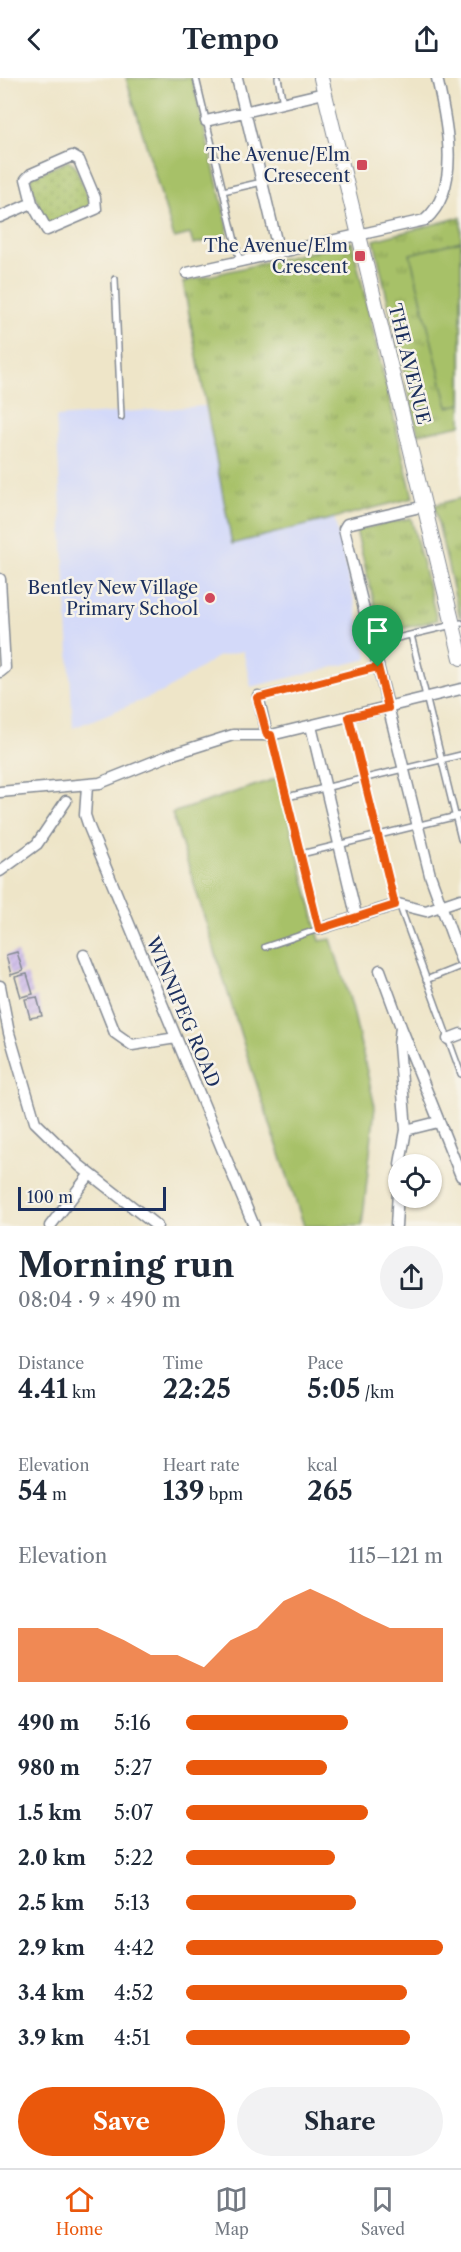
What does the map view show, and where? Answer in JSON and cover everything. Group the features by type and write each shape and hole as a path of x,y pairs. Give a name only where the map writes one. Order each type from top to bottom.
{"street":[{"path":"237,78 279,253"},
{"name":"THE AVENUE","path":"321,78 425,506 457,624 461,658"},
{"path":"188,273 425,220 435,214 450,196 454,187 455,163 437,78"},
{"path":"206,121 324,93"},
{"path":"72,156 79,160 97,203 93,212 47,230 32,203 25,184 27,176 72,156"},
{"path":"0,218 32,203"},
{"path":"425,506 345,526 372,645 418,825 441,906 461,960"},
{"path":"0,579 5,668 0,672"},
{"path":"0,792 87,786 233,735 268,735 461,689"},
{"path":"258,696 268,735"},
{"path":"311,726 356,915"},
{"name":"WINNIPEG ROAD","path":"87,786 88,827 254,1226"},
{"path":"62,788 66,801"},
{"path":"66,801 86,809"},
{"path":"0,871 37,844 66,801"},
{"path":"319,929 356,915 397,904 426,911 461,898"},
{"path":"84,956 115,1033 132,1046 176,1038"},
{"path":"380,970 461,1176"},
{"path":"0,986 9,1033 35,1122 90,1174 158,1226"},
{"path":"401,1027 399,1045 406,1130 402,1154"},
{"path":"448,1039 461,1034"},
{"path":"406,1130 438,1122"},
{"path":"50,1226 90,1174"},
{"path":"396,1226 397,1208"}],"lane":[{"path":"196,78 240,262"},
{"path":"278,78 283,103"},
{"path":"223,191 262,182"},
{"path":"115,279 121,417"},
{"path":"372,645 457,624"},
{"path":"411,635 458,816 461,839"},
{"path":"258,696 378,667"},
{"path":"349,717 397,904 461,1074"},
{"path":"265,947 319,929 287,797 268,735"},
{"path":"287,797 461,755"},
{"path":"301,854 458,816"},
{"path":"426,980 461,966"}],"shaded area":[{"name":"Bentley New Village Primary School","path":"205,406 232,544 334,517 368,659 251,687 243,651 217,657 165,691 73,728 56,417"}],"green space":[{"path":"126,78 192,78 228,228 226,237 193,244 190,234 174,238"},
{"path":"68,161 74,164 88,197 92,200 92,205 49,224 44,220 30,181 33,176"},
{"path":"461,217 461,425 418,434 374,240"},
{"path":"461,241 461,404 448,407 410,254"},
{"path":"352,242 413,498 232,544 183,282"},
{"path":"461,498 461,617 460,618 434,505"},
{"path":"411,518 437,620 382,634 356,530"},
{"path":"278,778 320,941 331,939 352,1006 375,1107 362,1226 304,1226 248,1058 172,813"}],"building":[{"path":"17,952 23,971 11,975 6,955"},
{"path":"27,974 33,994 21,997 15,977"},
{"path":"37,997 42,1016 30,1018 25,999"}],"place":[{"name":"The Avenue/Elm Cresecent","path":"362,165"},
{"name":"The Avenue/Elm Crescent","path":"360,256"},
{"name":"Bentley New Village Primary School","path":"210,598"}],"route":[{"path":"378,667 388,708 349,717 395,905 356,915 319,929 271,735 267,735 257,698 378,667"}]}
